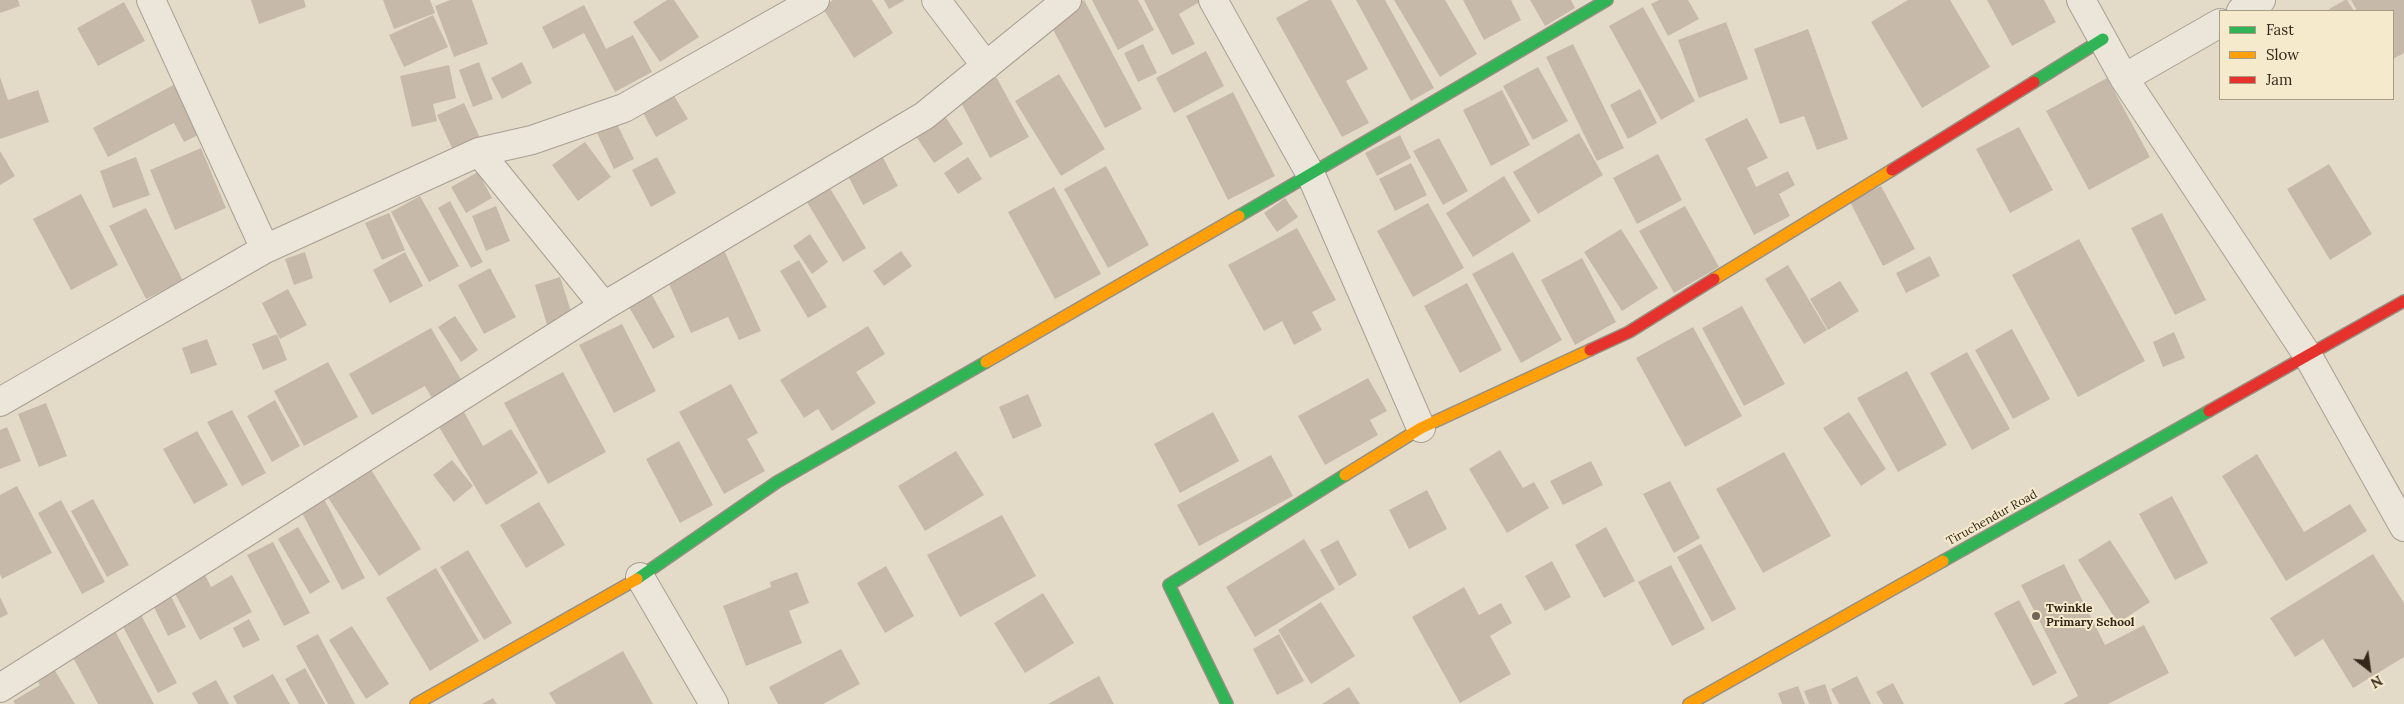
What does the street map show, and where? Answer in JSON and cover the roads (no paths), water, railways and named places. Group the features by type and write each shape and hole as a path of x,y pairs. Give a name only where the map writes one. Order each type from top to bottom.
{"street":[{"path":"151,0 265,248"},
{"path":"0,402 265,248 479,152 532,140 624,108 815,0"},
{"path":"936,0 986,66"},
{"path":"0,688 604,306 924,116 1067,0"},
{"path":"1213,0 1311,175 1421,428"},
{"path":"416,704 640,576 777,482 1311,175 1607,0"},
{"path":"2081,0 2124,78 2308,356 2404,527"},
{"path":"2243,10 2261,0"},
{"path":"2124,78 2219,24"},
{"path":"1227,704 1169,585 1421,428 1629,332 2103,39"},
{"path":"479,152 604,306"},
{"name":"Tiruchendur Road","path":"1689,704 2404,301"},
{"path":"640,576 714,704"}],"place":[{"name":"Twinkle Primary School","path":"2036,616"}]}
